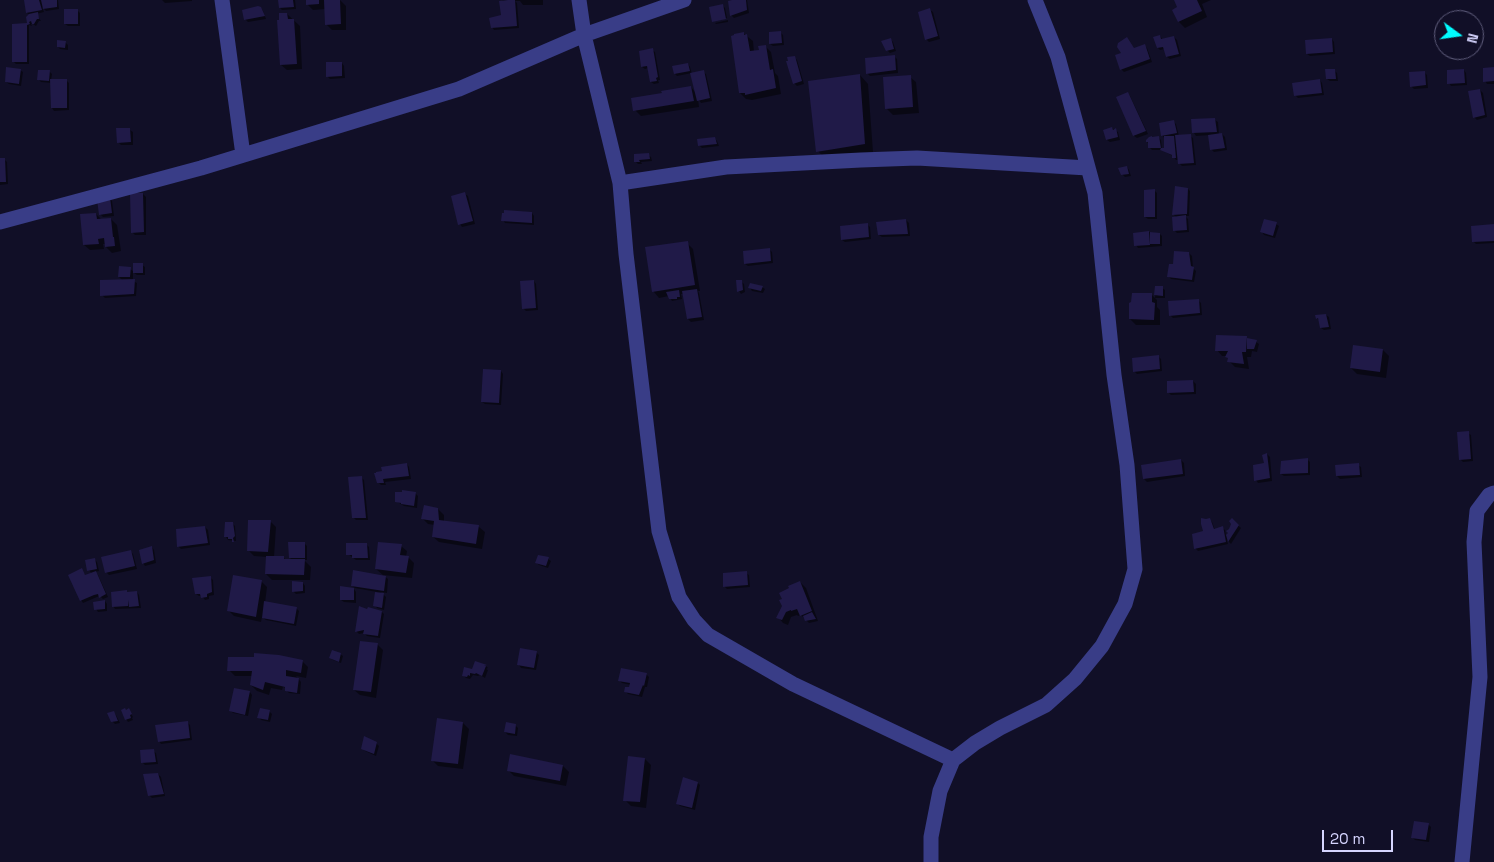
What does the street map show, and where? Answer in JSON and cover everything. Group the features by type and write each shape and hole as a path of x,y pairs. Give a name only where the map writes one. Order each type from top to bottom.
{"street":[{"path":"222,0 243,155"},
{"path":"579,0 584,34 620,183 626,254 659,531 679,597 694,620 708,635 793,684 953,760"},
{"path":"0,222 243,155 459,88 584,34 684,0"},
{"path":"930,862 931,836 940,790 953,760 975,743 1000,728 1046,705 1075,679 1102,646 1125,604 1135,568 1127,465 1114,375 1095,193 1058,57 1035,0"},
{"path":"620,183 726,166 917,158 1088,168"},
{"path":"1462,862 1480,677 1474,542 1476,511 1489,495 1494,493"}],"building":[{"path":"24,0 39,0 42,10 26,13"},
{"path":"41,0 57,0 57,7 43,9"},
{"path":"278,0 293,0 294,7 279,8"},
{"path":"306,0 319,0 319,4 306,5"},
{"path":"324,0 340,0 341,24 325,25"},
{"path":"515,0 517,26 491,28 489,18 501,15 499,1"},
{"path":"746,0 747,10 730,16 728,1"},
{"path":"1174,0 1197,0 1202,11 1178,22 1172,10 1177,7"},
{"path":"723,4 726,19 712,22 709,7"},
{"path":"261,7 265,16 244,20 242,10"},
{"path":"930,8 938,36 925,40 918,12"},
{"path":"64,9 78,9 78,24 64,24"},
{"path":"38,12 39,19 34,24 31,21 27,25 27,62 12,62 12,24 27,23 26,17 29,14"},
{"path":"279,13 287,13 288,19 294,19 297,64 280,65 277,20 279,20"},
{"path":"781,31 782,43 769,44 769,32"},
{"path":"744,32 744,35 747,34 750,51 759,50 758,46 766,45 770,70 773,69 776,88 745,95 745,93 739,93 731,36"},
{"path":"1160,35 1161,39 1174,36 1179,54 1166,57 1163,47 1157,48 1153,37"},
{"path":"1127,37 1134,48 1145,44 1150,59 1120,70 1115,55 1121,53 1117,47 1118,43"},
{"path":"891,38 894,49 886,51 881,41"},
{"path":"1332,38 1333,52 1306,54 1305,40"},
{"path":"57,40 66,41 65,48 57,47"},
{"path":"653,48 658,77 656,78 657,81 650,82 647,66 641,67 639,51"},
{"path":"895,55 896,70 866,74 865,58"},
{"path":"795,56 802,81 793,84 786,61 788,61 787,57"},
{"path":"326,62 342,62 342,76 326,77"},
{"path":"688,63 690,71 674,74 672,66"},
{"path":"6,67 21,69 19,84 5,82"},
{"path":"1494,67 1494,81 1483,82 1483,68"},
{"path":"1325,69 1335,69 1336,79 1326,79"},
{"path":"1464,69 1465,83 1447,84 1447,70"},
{"path":"38,70 50,70 49,81 37,80"},
{"path":"704,70 710,98 697,101 690,73"},
{"path":"1425,71 1426,85 1410,87 1409,72"},
{"path":"860,74 865,144 816,152 808,81"},
{"path":"911,75 913,107 885,109 883,77"},
{"path":"50,79 67,79 67,108 51,108"},
{"path":"1320,79 1322,93 1294,96 1292,83"},
{"path":"691,86 694,101 633,111 631,98"},
{"path":"1480,89 1485,115 1473,118 1468,91"},
{"path":"1128,92 1146,131 1133,136 1116,97"},
{"path":"1215,118 1217,132 1192,133 1191,119"},
{"path":"1174,120 1177,133 1161,136 1159,123"},
{"path":"1112,127 1113,130 1116,128 1118,137 1106,140 1103,130"},
{"path":"116,128 130,128 131,142 117,143"},
{"path":"1222,133 1225,148 1210,150 1208,135"},
{"path":"1191,134 1194,163 1178,164 1175,135"},
{"path":"1152,136 1159,136 1161,148 1148,148 1146,140"},
{"path":"1164,136 1174,136 1176,158 1172,158 1172,155 1160,150 1164,148"},
{"path":"715,137 717,144 698,146 697,139"},
{"path":"649,153 650,159 634,162 634,154"},
{"path":"0,158 5,158 6,182 0,182"},
{"path":"1127,166 1129,174 1121,175 1118,168"},
{"path":"1175,186 1188,188 1187,214 1172,215"},
{"path":"1155,189 1155,217 1144,217 1144,190"},
{"path":"465,192 473,221 458,225 451,196"},
{"path":"130,193 143,193 144,232 131,233"},
{"path":"110,197 112,213 99,215 97,199"},
{"path":"504,210 532,212 532,223 501,221"},
{"path":"96,213 97,219 111,218 115,246 105,247 104,238 98,239 99,244 83,245 80,214"},
{"path":"1186,215 1187,230 1173,231 1172,217"},
{"path":"906,219 908,234 878,235 876,222"},
{"path":"1264,219 1277,222 1273,236 1260,232"},
{"path":"868,223 869,237 841,240 840,226"},
{"path":"1494,224 1494,241 1472,242 1471,226"},
{"path":"1149,231 1150,245 1134,246 1133,233"},
{"path":"1150,232 1160,233 1160,244 1150,244"},
{"path":"688,241 695,285 652,292 645,247"},
{"path":"770,248 771,261 744,264 743,251"},
{"path":"1174,251 1189,252 1191,266 1194,267 1192,280 1167,277 1169,264 1173,264"},
{"path":"133,263 143,263 143,273 133,273"},
{"path":"119,266 131,267 130,277 118,277"},
{"path":"135,279 134,294 100,296 100,280"},
{"path":"534,280 536,308 522,309 520,281"},
{"path":"736,280 742,280 743,290 737,292"},
{"path":"750,283 763,286 761,291 748,288"},
{"path":"1155,286 1163,286 1163,296 1154,295"},
{"path":"697,289 702,317 687,319 682,291"},
{"path":"679,290 680,297 669,299 666,292"},
{"path":"1132,293 1152,293 1152,302 1155,303 1154,320 1129,319 1129,303 1131,302"},
{"path":"1199,299 1200,313 1169,316 1168,301"},
{"path":"1326,314 1329,327 1320,328 1318,318 1316,319 1315,315"},
{"path":"1216,335 1247,336 1246,352 1242,352 1244,364 1227,362 1228,358 1225,357 1228,351 1215,351"},
{"path":"1247,338 1257,340 1254,349 1247,349"},
{"path":"1353,345 1383,349 1380,372 1350,368"},
{"path":"1159,355 1160,369 1133,372 1132,358"},
{"path":"483,369 501,370 499,403 481,402"},
{"path":"1193,380 1194,392 1167,393 1167,381"},
{"path":"1469,431 1471,459 1459,460 1457,432"},
{"path":"1267,453 1270,478 1254,481 1253,465 1264,463 1262,455"},
{"path":"1308,458 1308,473 1280,474 1281,461"},
{"path":"1181,459 1183,474 1143,479 1141,465"},
{"path":"407,463 409,476 383,479 384,483 377,483 374,473 382,471 381,467"},
{"path":"1359,463 1360,475 1336,476 1335,465"},
{"path":"362,476 366,518 352,518 348,477"},
{"path":"402,490 416,492 414,506 395,502 395,492 402,492"},
{"path":"424,505 438,508 439,520 479,525 476,544 432,537 434,521 421,519"},
{"path":"1201,518 1210,518 1214,529 1223,526 1226,542 1194,549 1192,534 1203,531"},
{"path":"1232,518 1239,525 1228,542 1226,535 1228,533 1226,531 1229,529 1231,524 1229,521"},
{"path":"248,520 271,520 268,552 247,551"},
{"path":"225,522 233,522 234,542 232,542 232,539 228,539 228,537 224,537"},
{"path":"205,526 208,543 177,547 176,529"},
{"path":"288,542 305,542 305,558 289,558"},
{"path":"378,542 402,544 400,555 409,556 406,573 375,569"},
{"path":"346,543 367,543 368,558 352,558 352,555 346,555"},
{"path":"152,546 154,560 142,564 139,550"},
{"path":"131,550 135,566 105,573 101,557"},
{"path":"538,555 549,557 546,566 535,563"},
{"path":"266,556 284,556 284,559 305,559 304,575 265,574"},
{"path":"95,558 97,569 87,571 85,560"},
{"path":"82,568 85,575 96,571 106,594 99,598 98,594 94,595 80,601 68,575"},
{"path":"353,570 386,576 384,591 351,586"},
{"path":"747,571 748,585 723,587 723,573"},
{"path":"233,575 262,580 256,617 227,611"},
{"path":"211,576 212,592 207,594 207,597 201,598 200,594 195,594 192,578"},
{"path":"292,581 303,582 303,591 292,592"},
{"path":"800,581 812,611 800,616 797,609 791,610 786,612 782,620 776,618 782,606 779,600 782,599 779,593 789,588 788,586"},
{"path":"340,586 354,588 354,600 340,600"},
{"path":"127,590 127,592 137,591 139,606 129,607 128,600 128,606 112,607 111,592"},
{"path":"375,592 384,593 382,608 373,606"},
{"path":"105,600 105,609 94,610 93,602"},
{"path":"264,601 297,607 294,624 262,618"},
{"path":"359,606 382,611 378,636 363,634 364,630 355,632"},
{"path":"812,612 816,619 805,621 803,616"},
{"path":"360,641 378,643 371,692 353,690"},
{"path":"520,648 537,651 534,668 517,665"},
{"path":"332,650 341,653 339,662 329,658"},
{"path":"254,653 279,655 303,660 301,673 286,670 286,676 299,678 297,693 285,691 285,687 265,682 263,690 250,685 252,671 227,671 228,657 254,657"},
{"path":"475,661 487,665 484,666 486,666 482,676 470,673 470,676 462,676 464,667 472,669"},
{"path":"621,668 647,673 644,686 639,695 624,692 625,687 629,687 630,683 618,681"},
{"path":"234,688 250,691 245,715 229,711"},
{"path":"125,708 126,710 129,708 132,714 130,715 131,718 125,720 121,710"},
{"path":"260,708 270,710 268,720 257,718"},
{"path":"114,711 118,721 111,722 107,713"},
{"path":"437,718 463,722 458,764 431,761"},
{"path":"188,721 190,738 158,742 155,725"},
{"path":"506,722 516,724 515,734 504,732"},
{"path":"364,736 377,742 374,754 361,749"},
{"path":"154,749 156,762 141,763 140,750"},
{"path":"510,754 563,765 560,781 507,771"},
{"path":"628,756 645,758 640,802 623,801"},
{"path":"158,773 164,794 148,796 143,774"},
{"path":"683,777 698,782 692,808 676,804"},
{"path":"1414,821 1429,823 1426,840 1411,838"}]}
